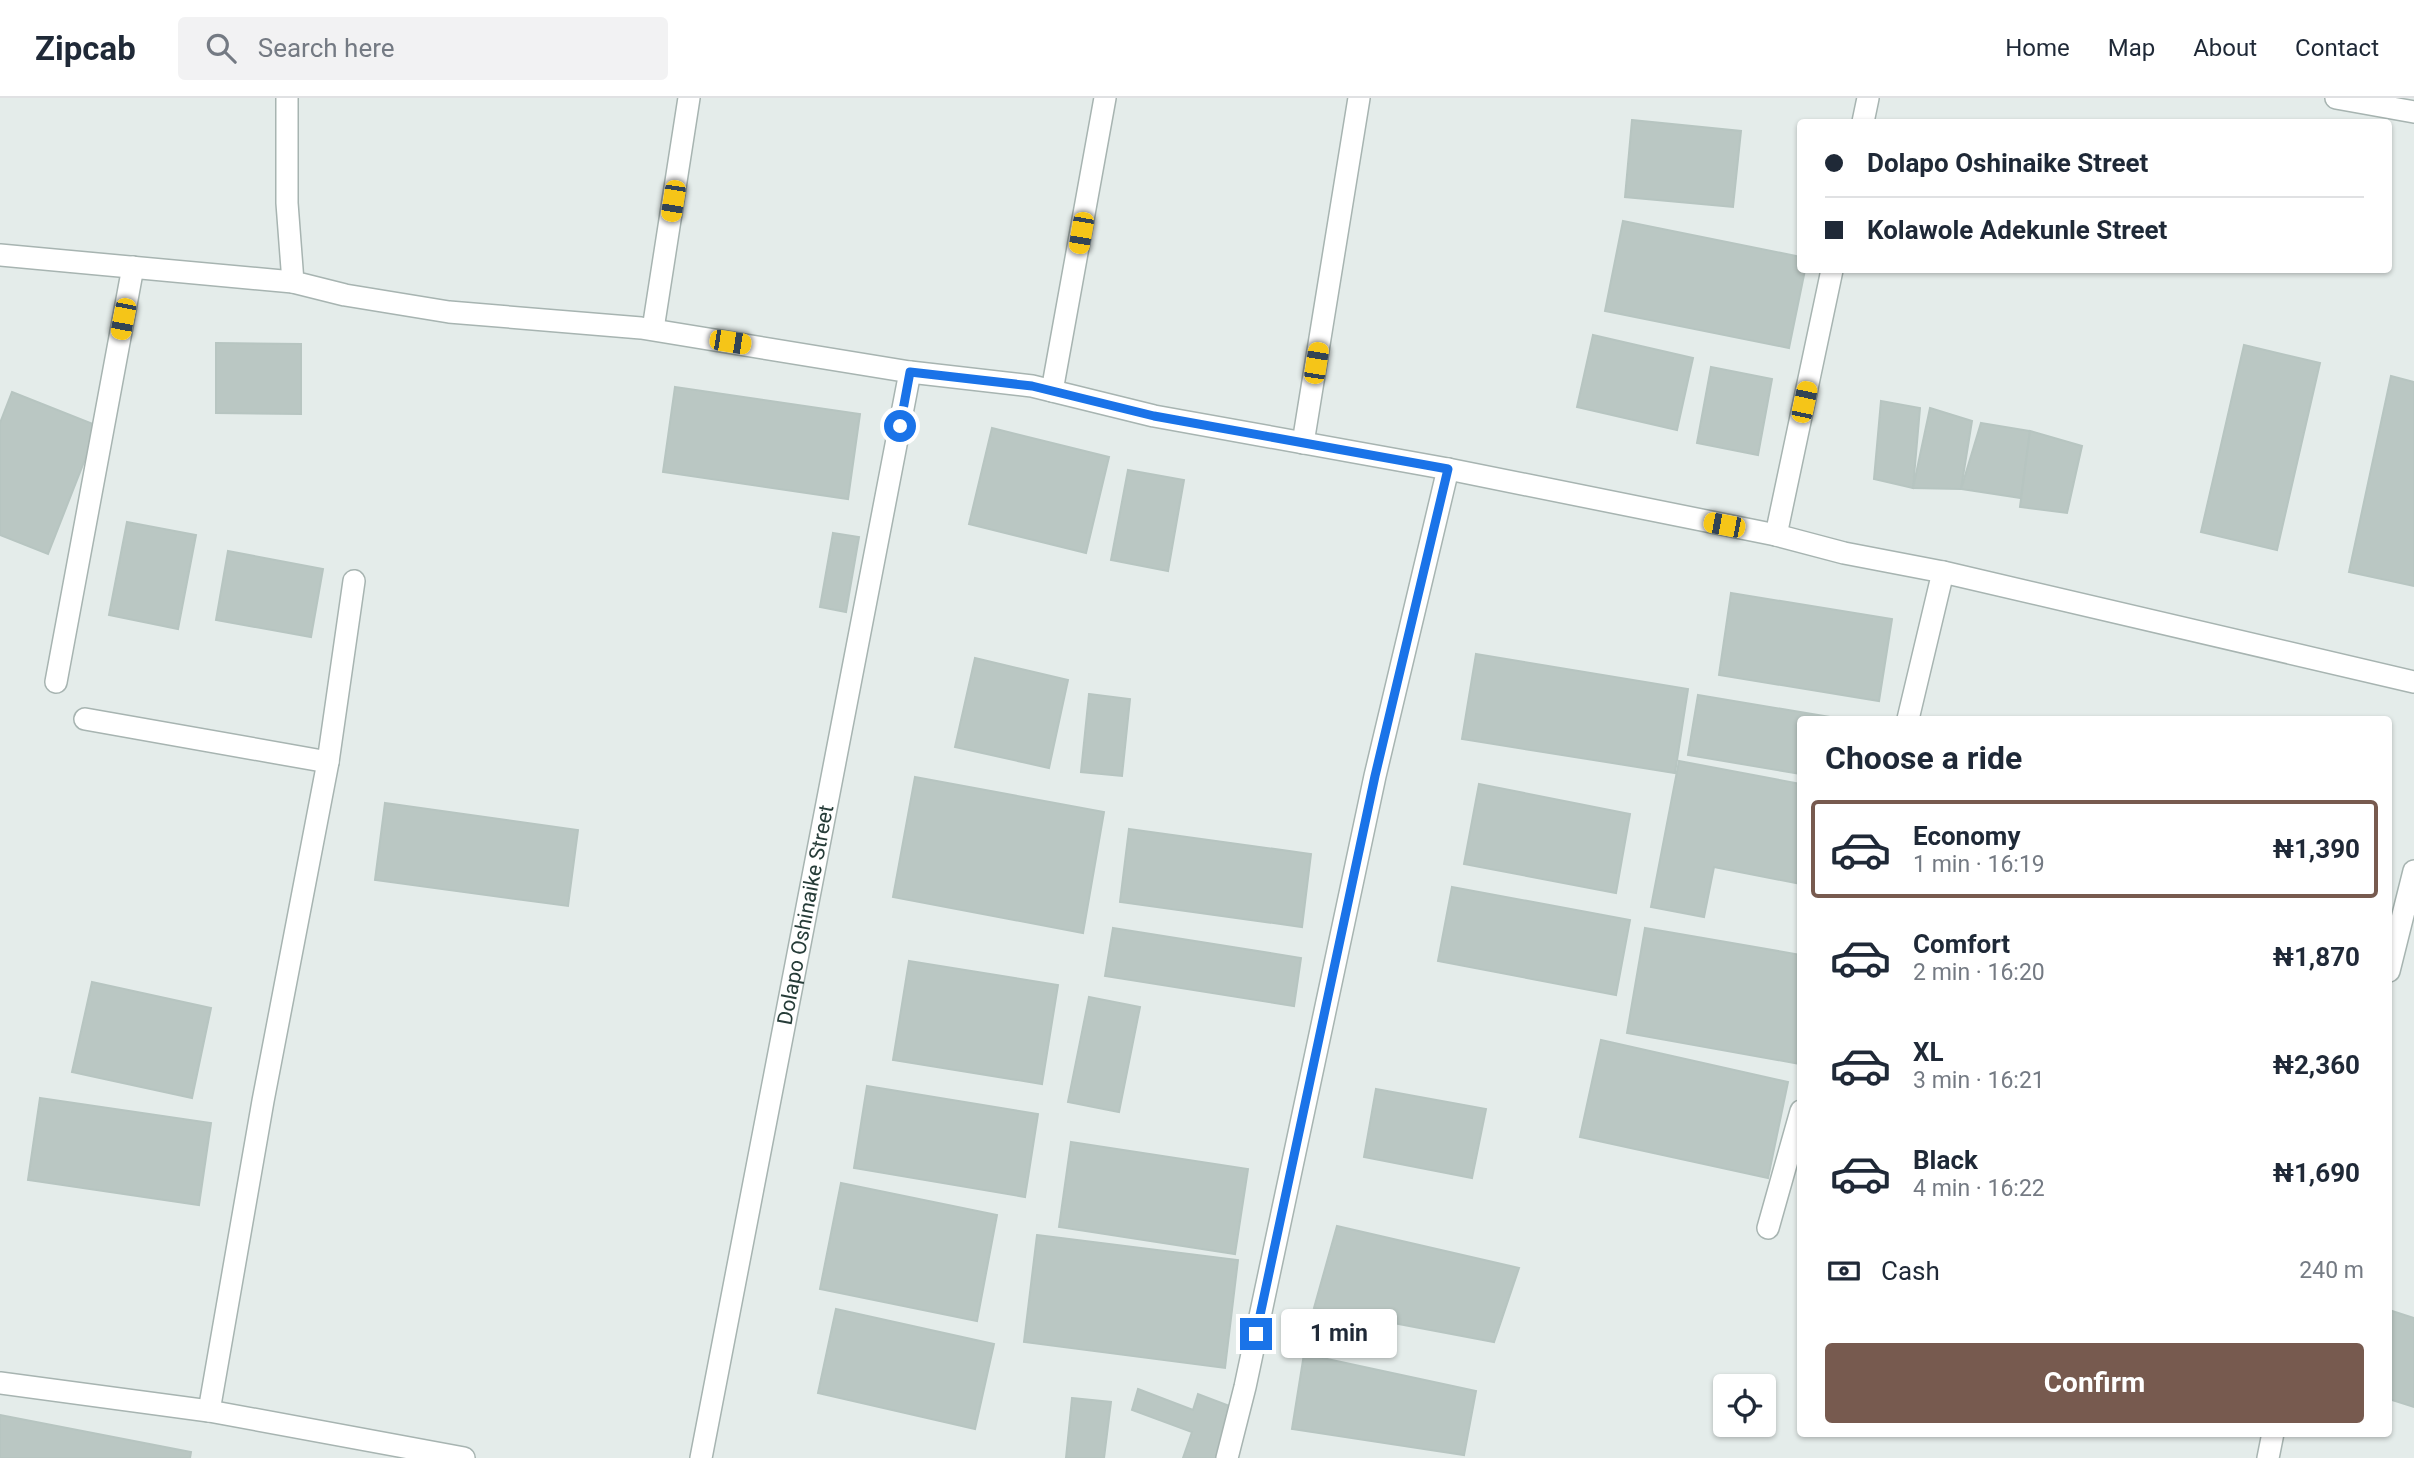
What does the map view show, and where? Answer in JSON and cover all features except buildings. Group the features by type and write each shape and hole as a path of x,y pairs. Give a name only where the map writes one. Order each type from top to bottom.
{"street":[{"path":"287,98 287,202 293,282"},
{"path":"653,330 689,98"},
{"path":"1052,391 1105,98"},
{"path":"1303,443 1359,98"},
{"path":"1864,119 1868,98"},
{"path":"2336,98 2414,112"},
{"path":"0,255 293,282 345,295 449,312 653,330 910,372 997,381 1052,391 1154,416 1448,469 1776,535 1844,553 1942,572 2414,682"},
{"path":"57,682 133,267"},
{"path":"1776,535 1831,273"},
{"name":"Dolapo Oshinaike Street","path":"701,1458 910,372"},
{"path":"1227,1458 1248,1374 1375,776 1448,469"},
{"path":"1909,716 1942,572"},
{"path":"209,1412 266,1087 328,762 354,581"},
{"path":"85,719 328,762"},
{"path":"2392,959 2414,871"},
{"path":"1768,1228 1797,1125"},
{"path":"0,1383 209,1412 464,1458"},
{"path":"2268,1458 2272,1437"}],"route":[{"path":"900,426 910,372 1032,386 1154,416 1448,469 1375,776 1256,1334"}]}
